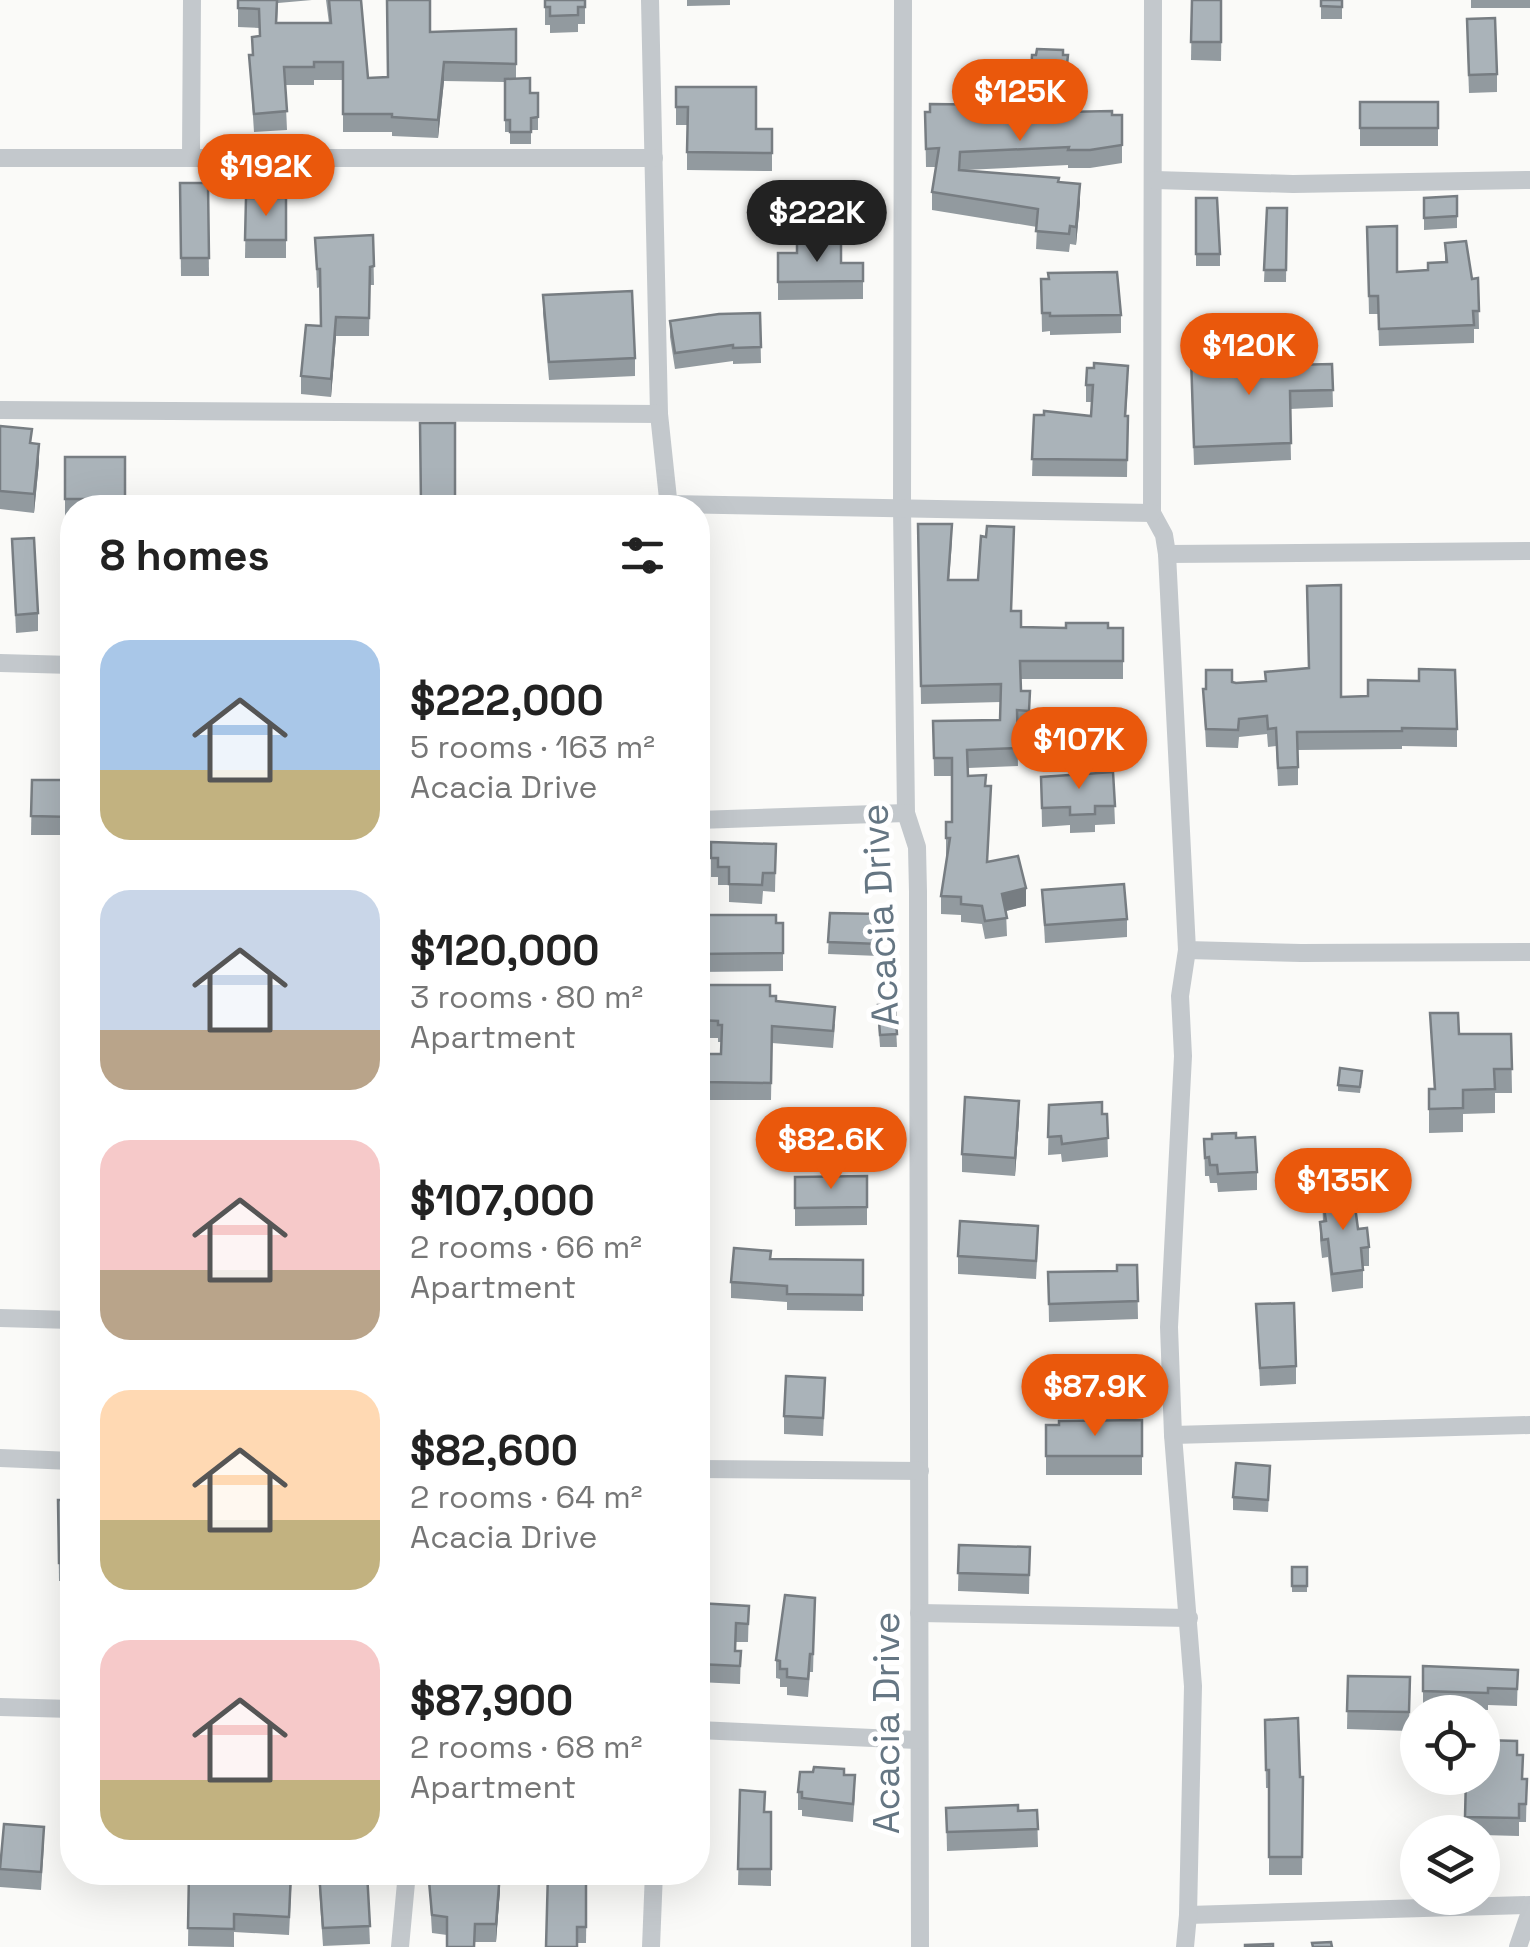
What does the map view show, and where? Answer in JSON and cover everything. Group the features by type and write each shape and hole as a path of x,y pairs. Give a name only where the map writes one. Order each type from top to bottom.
{"street":[{"path":"191,156 192,0"},
{"path":"650,0 659,414 668,495"},
{"name":"Acacia Drive","path":"903,0 906,813 917,846 918,892 920,1947"},
{"path":"1153,0 1152,513 1164,535 1167,554 1187,950 1180,996 1182,1056 1169,1327 1192,1686 1188,1915 1184,1947"},
{"path":"0,158 654,158"},
{"path":"1155,180 1293,184 1530,180"},
{"path":"0,410 659,414"},
{"path":"710,506 1152,513"},
{"path":"1167,554 1530,551"},
{"path":"0,663 60,665"},
{"path":"710,820 906,813"},
{"path":"1187,950 1530,952"},
{"path":"0,1318 60,1320"},
{"path":"1173,1435 1530,1425"},
{"path":"0,1458 60,1460"},
{"path":"710,1469 920,1471"},
{"path":"919,1613 1189,1618"},
{"path":"0,1708 60,1709"},
{"path":"710,1731 918,1740"},
{"path":"400,1947 406,1885"},
{"path":"651,1947 653,1885"},
{"path":"1188,1915 1530,1908 1518,1947"}],"building":[{"path":"238,0 277,0 276,23 331,23 329,0 361,0 368,78 388,77 387,0 430,0 430,32 516,29 516,64 444,62 438,120 392,114 343,114 343,62 284,67 287,111 254,114 249,55 253,55 252,37 260,36 259,9 238,8"},
{"path":"545,0 585,0 585,7 578,7 578,15 550,16"},
{"path":"1192,0 1221,0 1221,42 1191,42"},
{"path":"1321,0 1342,0 1342,7 1321,6"},
{"path":"1495,18 1497,74 1469,75 1467,19"},
{"path":"1037,49 1063,50 1063,55 1068,55 1062,112 1112,111 1112,115 1122,115 1122,145 1090,150 1068,150 1069,147 960,152 959,170 1059,178 1058,182 1080,184 1076,227 1070,226 1069,234 1036,231 1038,209 932,192 939,148 926,149 925,112 930,112 930,104 1030,105 1032,55 1036,55"},
{"path":"530,78 530,93 538,93 538,117 531,118 531,132 510,132 510,120 505,120 505,79"},
{"path":"676,87 756,87 756,129 772,129 772,153 687,152 688,107 676,107"},
{"path":"1360,102 1438,102 1438,128 1360,128"},
{"path":"180,183 208,183 209,258 181,258"},
{"path":"1457,196 1457,216 1424,218 1424,198"},
{"path":"246,198 286,198 286,240 245,240"},
{"path":"1196,198 1217,198 1220,254 1196,254"},
{"path":"1267,208 1287,208 1286,270 1264,270"},
{"path":"1397,226 1397,272 1428,270 1428,263 1447,262 1445,243 1466,241 1472,279 1478,278 1479,311 1473,311 1474,325 1379,329 1378,296 1369,296 1367,227"},
{"path":"373,235 369,318 336,317 331,379 301,376 306,325 321,326 315,238"},
{"path":"797,243 841,243 841,263 863,263 863,281 778,282 778,253 797,253"},
{"path":"1117,272 1121,315 1042,313 1041,279 1049,279 1048,273"},
{"path":"632,291 635,358 549,362 543,295"},
{"path":"760,313 761,347 733,345 675,353 670,321"},
{"path":"1191,357 1289,358 1289,365 1332,364 1333,390 1290,391 1291,443 1194,447"},
{"path":"1094,363 1128,366 1127,460 1032,459 1034,415 1044,415 1044,411 1091,416 1093,385 1086,385 1087,368 1094,368"},
{"path":"420,423 455,423 455,495 421,495"},
{"path":"0,426 32,429 30,443 39,444 34,494 0,491"},
{"path":"65,457 125,457 125,495 65,495"},
{"path":"918,524 952,524 948,580 978,580 981,536 986,537 987,526 1014,527 1011,611 1021,611 1021,627 1066,628 1066,623 1108,623 1108,628 1123,628 1123,661 1020,661 1021,691 1030,691 1029,711 1017,710 1018,748 967,750 968,776 986,775 985,786 991,786 987,862 1018,856 1026,888 1002,894 1007,918 985,921 982,906 961,904 961,897 941,896 950,838 946,838 946,822 952,822 952,758 934,758 933,721 1000,720 1001,684 921,686"},
{"path":"34,538 38,613 16,615 12,539"},
{"path":"1341,585 1341,697 1368,696 1368,680 1419,681 1419,669 1455,670 1457,729 1297,732 1298,767 1278,768 1276,728 1268,729 1267,716 1239,719 1238,730 1206,729 1206,670 1232,670 1232,682 1236,683 1266,681 1265,672 1309,668 1307,586"},
{"path":"1082,713 1124,715 1124,723 1131,722 1131,744 1082,746 1083,755 1070,755 1070,746 1046,747 1045,717"},
{"path":"1113,772 1115,806 1095,806 1095,814 1070,815 1070,807 1042,808 1041,777"},
{"path":"32,780 60,780 60,817 31,816"},
{"path":"711,842 776,844 775,873 763,873 762,885 729,884 729,867 718,867 718,858 711,858"},
{"path":"1124,884 1127,919 1045,925 1042,890"},
{"path":"830,913 880,914 879,944 828,942"},
{"path":"710,915 776,915 776,923 783,923 783,953 710,954"},
{"path":"710,985 770,985 770,996 776,996 776,1001 835,1007 833,1031 772,1026 771,1083 710,1082 710,1054 721,1054 722,1025 710,1021"},
{"path":"878,1005 895,1005 897,1034 880,1035"},
{"path":"1430,1013 1458,1013 1459,1034 1511,1034 1512,1069 1494,1069 1495,1089 1463,1090 1463,1108 1429,1109 1429,1089 1435,1089"},
{"path":"1340,1068 1362,1071 1360,1087 1338,1085"},
{"path":"965,1097 1019,1101 1015,1158 962,1154"},
{"path":"1102,1102 1108,1138 1062,1144 1061,1136 1048,1137 1049,1105"},
{"path":"1236,1133 1236,1138 1255,1137 1257,1172 1218,1174 1217,1165 1210,1165 1209,1157 1205,1158 1204,1139 1212,1139 1212,1134"},
{"path":"867,1176 867,1207 795,1208 795,1177"},
{"path":"1353,1191 1358,1229 1367,1228 1369,1247 1361,1248 1363,1270 1332,1274 1328,1239 1322,1240 1320,1222 1326,1221 1322,1195"},
{"path":"960,1221 1038,1226 1036,1261 958,1256"},
{"path":"734,1248 771,1251 770,1259 863,1260 863,1295 787,1294 787,1286 731,1282"},
{"path":"1117,1265 1137,1265 1138,1301 1049,1304 1048,1272 1117,1271"},
{"path":"1294,1303 1296,1366 1260,1368 1256,1304"},
{"path":"786,1376 825,1378 823,1418 784,1416"},
{"path":"1142,1420 1142,1456 1046,1456 1046,1425 1059,1425 1059,1421"},
{"path":"1236,1463 1270,1466 1268,1500 1233,1497"},
{"path":"58,1500 60,1500 60,1563"},
{"path":"959,1545 1030,1547 1029,1575 958,1573"},
{"path":"1292,1567 1307,1567 1307,1586 1292,1586"},
{"path":"785,1595 815,1598 808,1679 787,1677 787,1669 780,1669 780,1661 776,1660"},
{"path":"710,1604 749,1606 748,1624 736,1623 735,1651 741,1651 740,1666 710,1665"},
{"path":"1423,1666 1518,1670 1517,1689 1488,1688 1488,1693 1423,1691"},
{"path":"1348,1676 1410,1677 1409,1695 1400,1695 1400,1712 1347,1711"},
{"path":"1298,1718 1303,1777 1302,1857 1269,1857 1265,1720"},
{"path":"1500,1741 1517,1741 1517,1755 1523,1755 1522,1779 1527,1779 1526,1804 1519,1804 1519,1818 1465,1815 1466,1795 1500,1795"},
{"path":"814,1767 844,1769 844,1775 855,1775 853,1804 802,1798 802,1792 798,1792 800,1772 813,1772"},
{"path":"740,1790 765,1792 764,1812 771,1812 771,1869 738,1869"},
{"path":"1018,1805 1018,1811 1037,1810 1038,1829 947,1832 946,1808"},
{"path":"4,1824 44,1827 41,1872 0,1869"},
{"path":"189,1885 290,1885 289,1917 234,1914 234,1929 188,1928"},
{"path":"320,1885 368,1885 370,1926 323,1928"},
{"path":"429,1885 499,1885 496,1924 475,1924 474,1947 447,1947 447,1917 432,1915"},
{"path":"548,1885 586,1885 586,1927 577,1927 577,1947 546,1947"},
{"path":"1331,1942 1332,1947 1313,1947 1312,1943"},
{"path":"1245,1945 1273,1947 1245,1947"}]}
